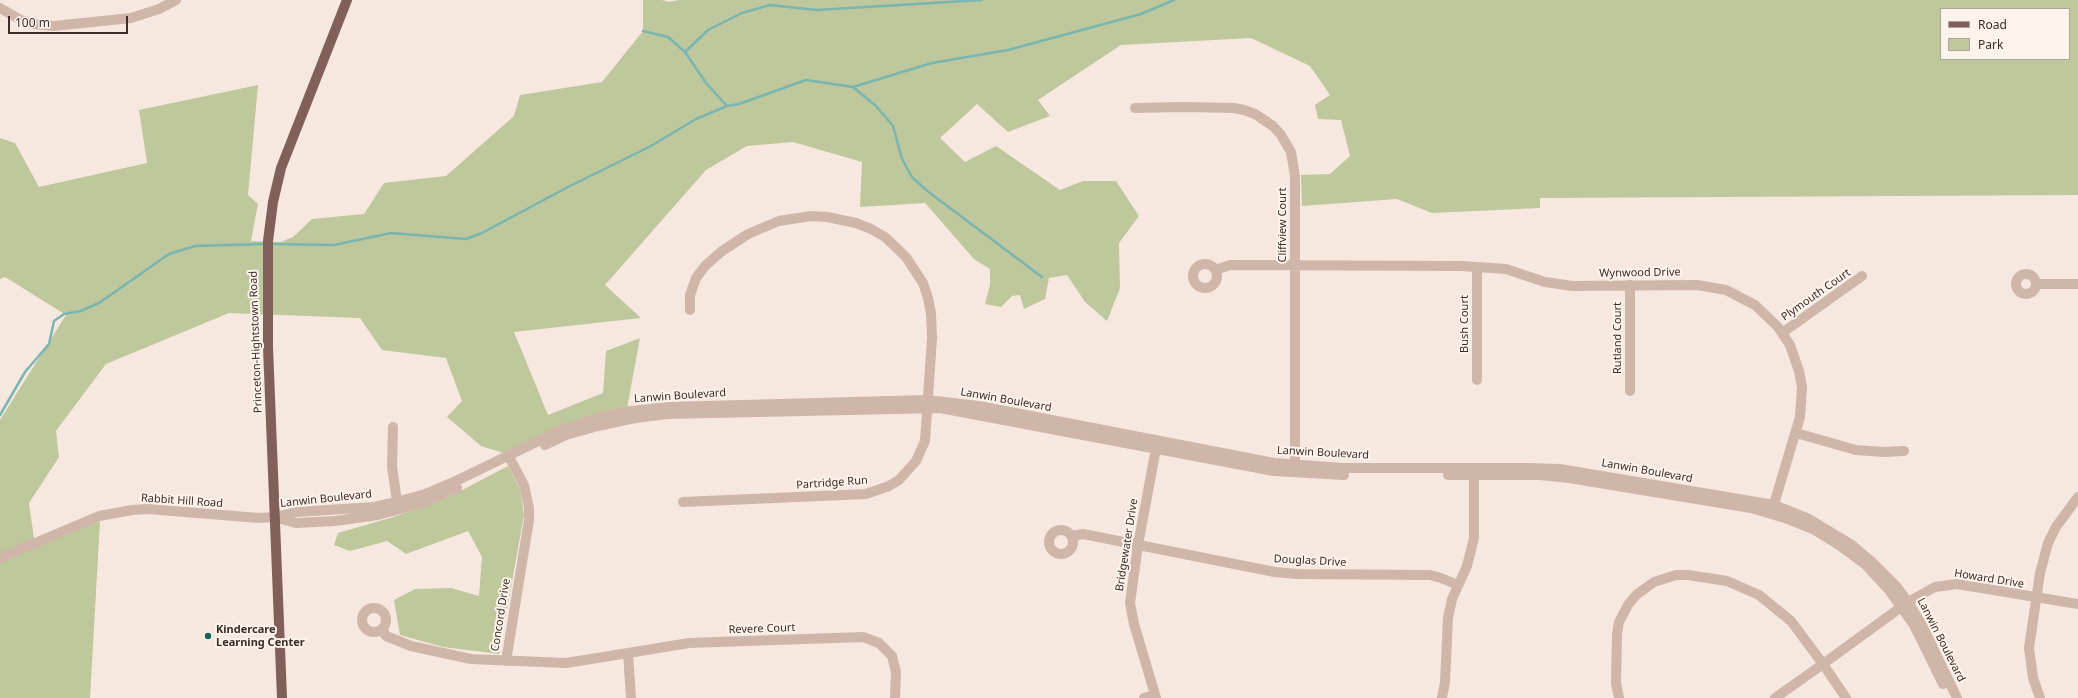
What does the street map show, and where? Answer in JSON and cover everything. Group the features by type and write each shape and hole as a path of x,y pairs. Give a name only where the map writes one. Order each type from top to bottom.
{"main road":[{"name":"Princeton-Hightstown Road","path":"282,698 268,347 266,256 273,202 281,168 347,0"}],"street":[{"path":"0,8 20,20 34,24 54,26 131,18 159,9 176,0"},
{"name":"Cliffview Court","path":"1135,108 1234,108 1255,114 1273,126 1286,143 1294,164 1296,265 1295,469"},
{"name":"Partridge Run","path":"683,502 866,494 877,491 899,480 916,462 925,441 932,327 928,298 923,283 915,270 896,246 880,235 856,223 827,217 795,217 773,222 748,234 722,251 705,266 696,278 690,295 690,310"},
{"name":"Wynwood Drive","path":"1215,270 1230,265 1477,267 1506,269 1556,284 1572,286 1697,284 1726,290 1755,305 1767,315 1782,333 1795,356 1802,387 1800,417 1772,509"},
{"name":"Bush Court","path":"1477,267 1477,380"},
{"name":"Plymouth Court","path":"1782,333 1862,276"},
{"path":"2036,284 2078,284"},
{"name":"Rutland Court","path":"1630,285 1630,391"},
{"name":"Lanwin Boulevard","path":"275,517 296,512 398,506 510,458 561,430 598,418 631,411 668,407 927,404 979,406 1157,444 1274,463 1321,475 1528,468 1568,470 1772,509 1809,519 1852,545 1872,562 1922,625 1957,698"},
{"path":"393,427 392,467 398,506"},
{"path":"1796,433 1856,450 1884,452 1904,451"},
{"name":"Bridgewater Drive","path":"1156,696 1132,615 1131,590 1157,444"},
{"name":"Concord Drive","path":"510,458 524,485 529,508 529,520 506,661 566,663 628,654"},
{"path":"1442,698 1445,682 1448,618 1458,586 1467,566 1474,538 1474,471"},
{"path":"2040,698 2033,678 2028,648 2035,598 2043,557 2048,543 2065,512 2078,497"},
{"name":"Rabbit Hill Road","path":"0,558 99,516 115,512 148,509 237,517 275,517"},
{"name":"Douglas Drive","path":"1071,536 1083,534 1275,572 1298,574 1430,575 1441,578 1458,586"},
{"path":"1619,698 1616,683 1617,634 1623,613 1644,587 1664,577 1676,575 1688,575 1727,581 1759,595 1787,618 1823,664 1846,698"},
{"name":"Howard Drive","path":"1775,698 1905,604 1935,587 1957,584 2078,604"},
{"name":"Lanwin Boulevard","path":"1905,604 1949,698"},
{"path":"382,629 386,636 395,641 430,652 471,659 506,661"},
{"name":"Revere Court","path":"628,654 689,643 863,637 879,643 892,656 896,672 895,698"},
{"path":"628,654 631,698"},
{"path":"1144,698 1156,696"}],"green space":[{"path":"643,0 662,0 669,2 679,0 2078,0 2078,195 1540,198 1540,208 1432,213 1397,199 1302,206 1301,175 1330,174 1350,156 1341,120 1318,119 1315,105 1330,95 1310,66 1251,38 1121,45 1038,100 1050,116 1008,132 977,104 940,138 965,162 996,146 1060,190 1083,181 1116,181 1139,216 1119,243 1120,288 1107,321 1085,302 1067,275 1049,278 1045,299 1024,309 1020,295 1012,296 1001,307 985,304 990,285 990,269 974,259 925,203 860,207 862,162 793,142 747,146 706,170 605,285 641,318 514,332 548,415 603,393 606,351 640,338 627,408 503,453 481,446 447,417 462,401 446,358 382,350 360,318 229,313 106,364 56,431 59,457 29,503 35,546 100,521 90,698 0,698 0,420 66,315 5,277 0,279 0,138 15,143 39,187 147,163 139,110 258,85 248,195 258,204 251,241 281,242 293,237 312,219 364,214 384,183 446,176 514,116 520,95 602,82 643,31"},
{"path":"508,466 520,489 524,515 499,654 443,647 400,635 394,600 415,589 451,588 479,596 482,557 468,531 406,554 387,541 350,551 334,545 338,533 390,518 449,497"}],"waterway":[{"path":"685,52 708,30 742,13 770,5 816,10 982,0"},
{"path":"270,244 334,245 391,233 466,239 482,233 568,187 651,146 696,119 727,106 739,104 806,80 853,87 932,63 1008,50 1141,14 1174,0"},
{"path":"643,31 668,37 685,52 706,83 727,106"},
{"path":"853,87 876,106 893,126 902,159 912,177 926,190 1042,277"},
{"path":"0,415 25,372 49,344 54,321 64,314 81,311 99,303 169,254 195,246 265,244"}],"place":[{"name":"Kindercare Learning Center","path":"208,636"}]}
